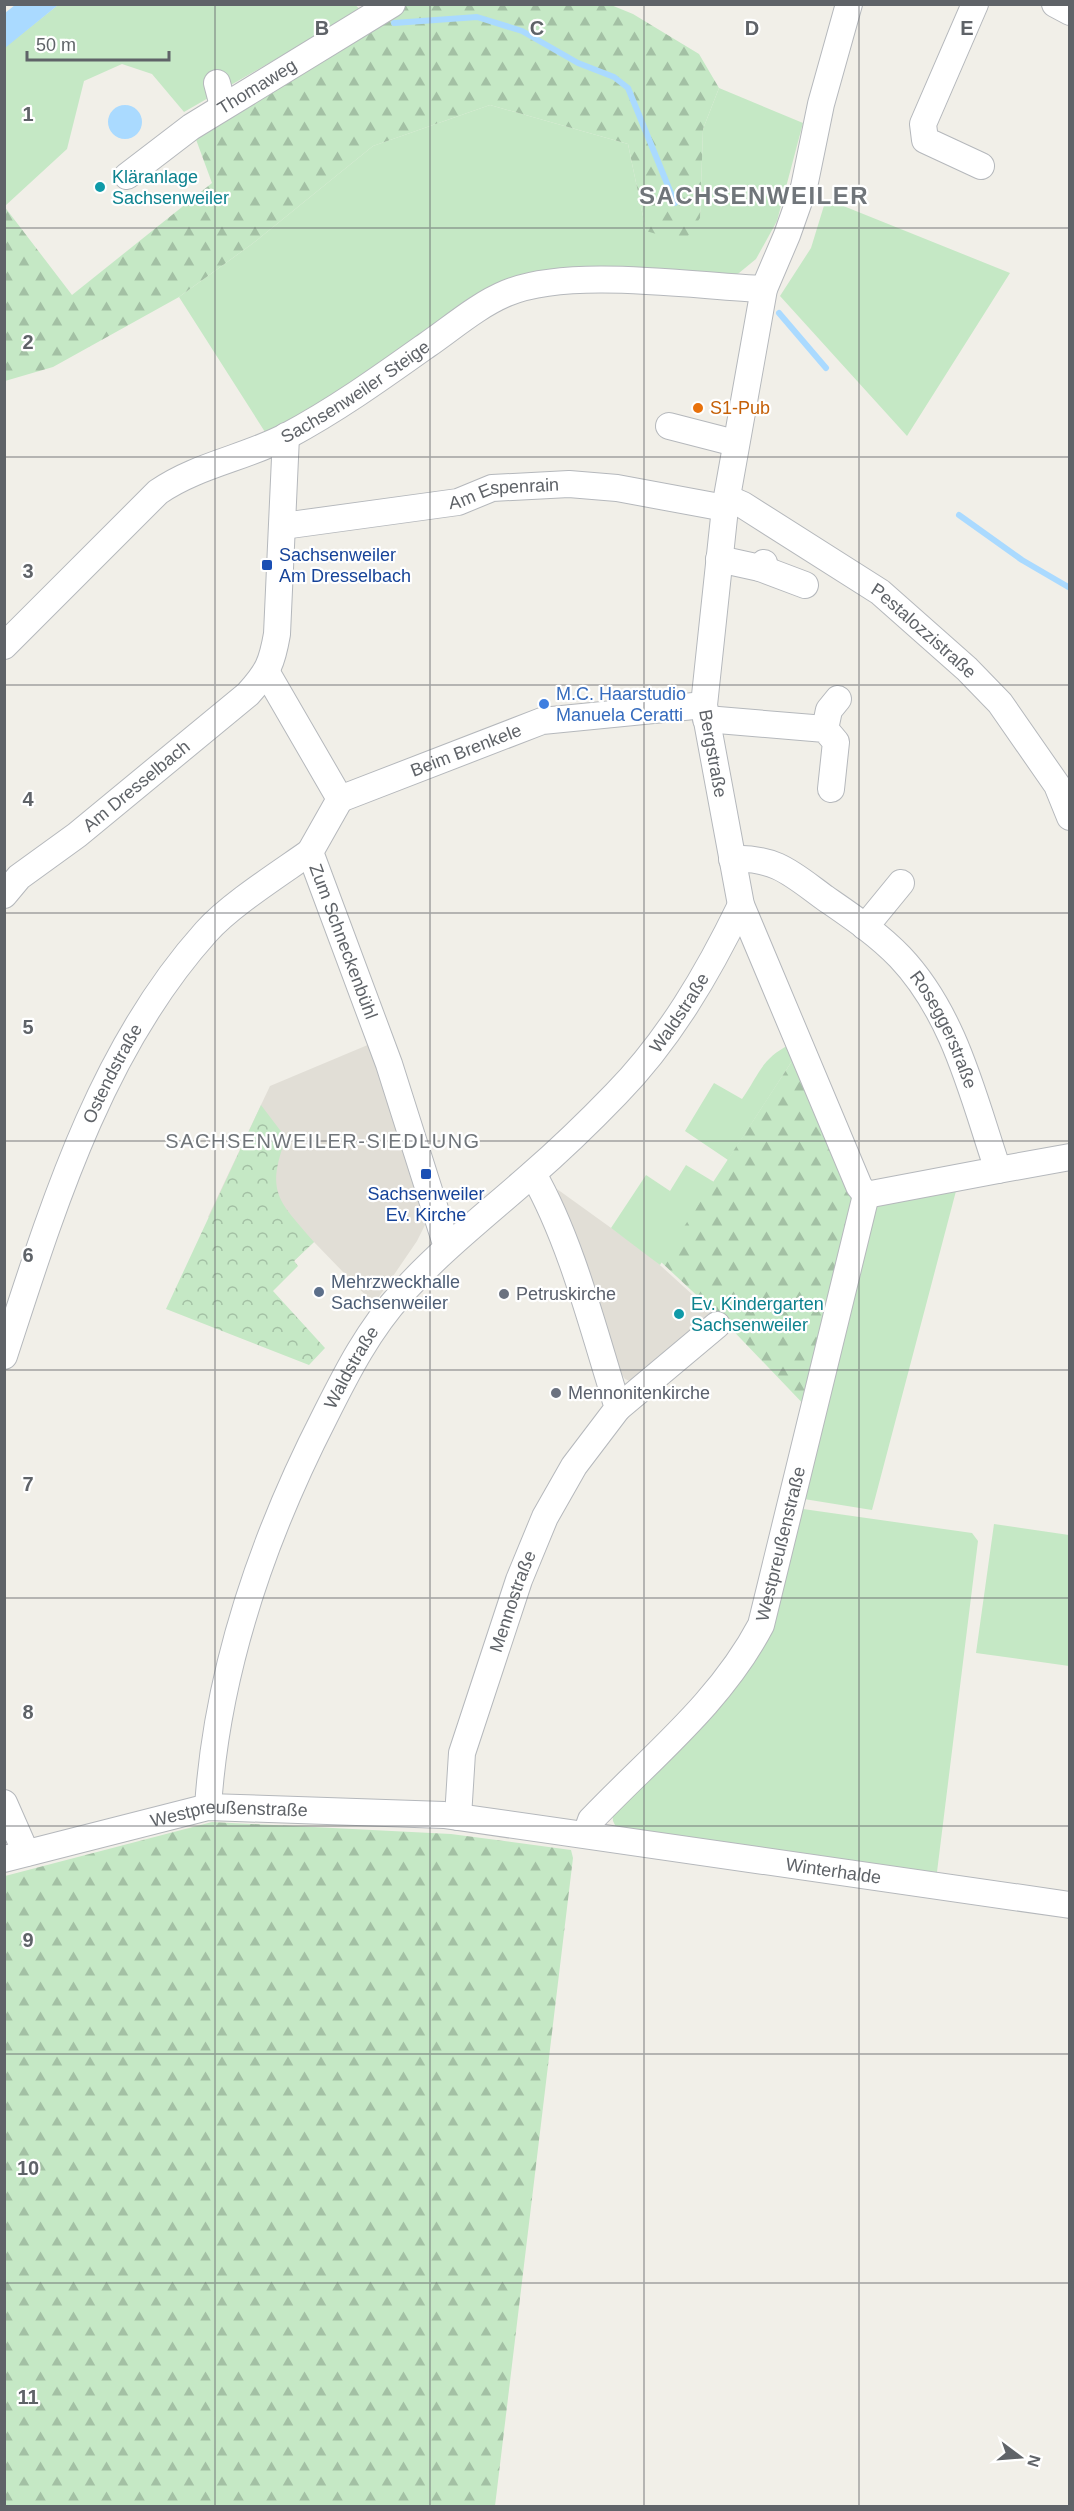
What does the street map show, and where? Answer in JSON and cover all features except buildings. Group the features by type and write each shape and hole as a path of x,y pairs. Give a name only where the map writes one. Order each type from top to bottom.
{"street":[{"name":"Thomaweg","path":"126,176 190,127 220,94 392,4"},
{"name":"Bergstraße","path":"849,4 824,94 804,187 788,235 764,289 754,371 735,443 726,503 705,712 741,905 859,1186 866,1195"},
{"path":"975,4 923,124 924,140 981,166"},
{"path":"1054,4 1070,12"},
{"name":"Sachsenweiler Steige","path":"4,646 158,492 178,479 286,436 382,378 482,306 507,293 543,283 621,280 764,289"},
{"path":"669,426 735,443"},
{"path":"286,436 277,634 267,673 340,799"},
{"name":"Am Espenrain","path":"283,526 458,502 492,488 569,484 726,503"},
{"name":"Pestalozzistraße","path":"726,503 743,505 854,585 880,591 914,620 1000,703 1057,785 1070,817"},
{"path":"719,559 762,566 805,585"},
{"name":"Am Dresselbach","path":"4,895 19,877 85,828 248,694 267,673"},
{"path":"831,789 836,742 825,729 829,710 838,699"},
{"name":"Beim Brenkele","path":"340,799 542,721 705,712 825,729"},
{"name":"Zum Schneckenbühl","path":"340,799 310,852 389,1064 447,1247"},
{"name":"Ostendstraße","path":"4,1356 76,1150 132,1034 158,992 207,931 310,852"},
{"name":"Roseggerstraße","path":"732,859 756,858 780,865 865,927 900,957 954,1039 998,1170"},
{"path":"865,927 901,883"},
{"name":"Waldstraße","path":"208,1806 210,1777 226,1682 248,1601 276,1521 307,1451 354,1360 401,1294 433,1271 447,1247 533,1174 618,1093 656,1048 719,950 741,905"},
{"path":"866,1195 1070,1157"},
{"path":"533,1174 546,1198 557,1246 618,1408"},
{"name":"Westpreußenstraße","path":"592,1835 591,1820 664,1750 709,1702 749,1648 762,1625 866,1195"},
{"name":"Mennostraße","path":"458,1817 462,1753 519,1580 545,1517 574,1466 618,1408 717,1325"},
{"path":"4,1803 15,1856"},
{"name":"Westpreußenstraße","path":"15,1856 208,1806 458,1817 502,1812"},
{"name":"Winterhalde","path":"502,1812 592,1835 1070,1905"}],"shaded area":[{"path":"370,1044 428,1219 417,1241 374,1304 314,1242 294,1261 298,1266 208,1217 270,1086"},
{"path":"557,1189 650,1256 717,1317 632,1382 625,1379 621,1373"}],"green space":[{"path":"354,4 361,10 184,112 152,74 122,64 84,81 67,149 5,206 4,48 58,5"},
{"path":"367,5 611,5 633,14 699,54 719,88 703,129 700,218 684,242 646,231 628,144 490,105 373,146 252,244 179,297 53,367 5,381 4,206 72,295 212,183 194,134"},
{"path":"719,88 803,123 777,221 756,259 739,273 727,279 540,276 322,403 265,432 179,297 252,244 373,146 490,105 628,144 646,231 700,218 703,129"},
{"path":"826,199 1010,273 907,436 780,296 811,248"},
{"path":"789,1045 794,1058 728,1160 685,1131 714,1083 742,1099 766,1062"},
{"path":"794,1058 857,1198 810,1411 721,1318 661,1262"},
{"path":"261,1105 286,1138 277,1172 276,1184 279,1195 284,1206 314,1242 294,1261 298,1266 273,1291 325,1348 309,1365 166,1309"},
{"path":"686,1165 714,1182 660,1265 611,1228 646,1175 670,1191"},
{"path":"956,1191 872,1510 804,1499 869,1204"},
{"path":"796,1508 972,1533 978,1541 937,1872 761,1854 620,1835 613,1821 612,1811 752,1650"},
{"path":"994,1524 1069,1535 1069,1666 976,1653"},
{"path":"212,1822 451,1834 571,1850 573,1858 495,2506 5,2506 5,1876"}],"water":[{"path":"15,5 58,5 5,48 5,13"},
{"path":"125,105 137,110 142,122 137,134 125,139 113,134 108,122 113,110"}],"waterway":[{"path":"394,23 477,17 522,31 578,63 614,77 628,88 675,203"},
{"path":"779,313 826,368"},
{"path":"959,515 1022,560 1070,588"}],"place":[{"name":"Kläranlage Sachsenweiler","path":"100,187"},
{"name":"S1-Pub","path":"698,408"},
{"name":"Sachsenweiler Am Dresselbach","path":"267,565"},
{"name":"M.C. Haarstudio Manuela Ceratti","path":"544,704"},
{"name":"Sachsenweiler Ev. Kirche","path":"426,1174"},
{"name":"Mehrzweckhalle Sachsenweiler","path":"319,1292"},
{"name":"Petruskirche","path":"504,1294"},
{"name":"Ev. Kindergarten Sachsenweiler","path":"679,1314"},
{"name":"Mennonitenkirche","path":"556,1393"}],"district":[{"name":"SACHSENWEILER","path":"754,195"},
{"name":"SACHSENWEILER-SIEDLUNG","path":"323,1141"}]}
